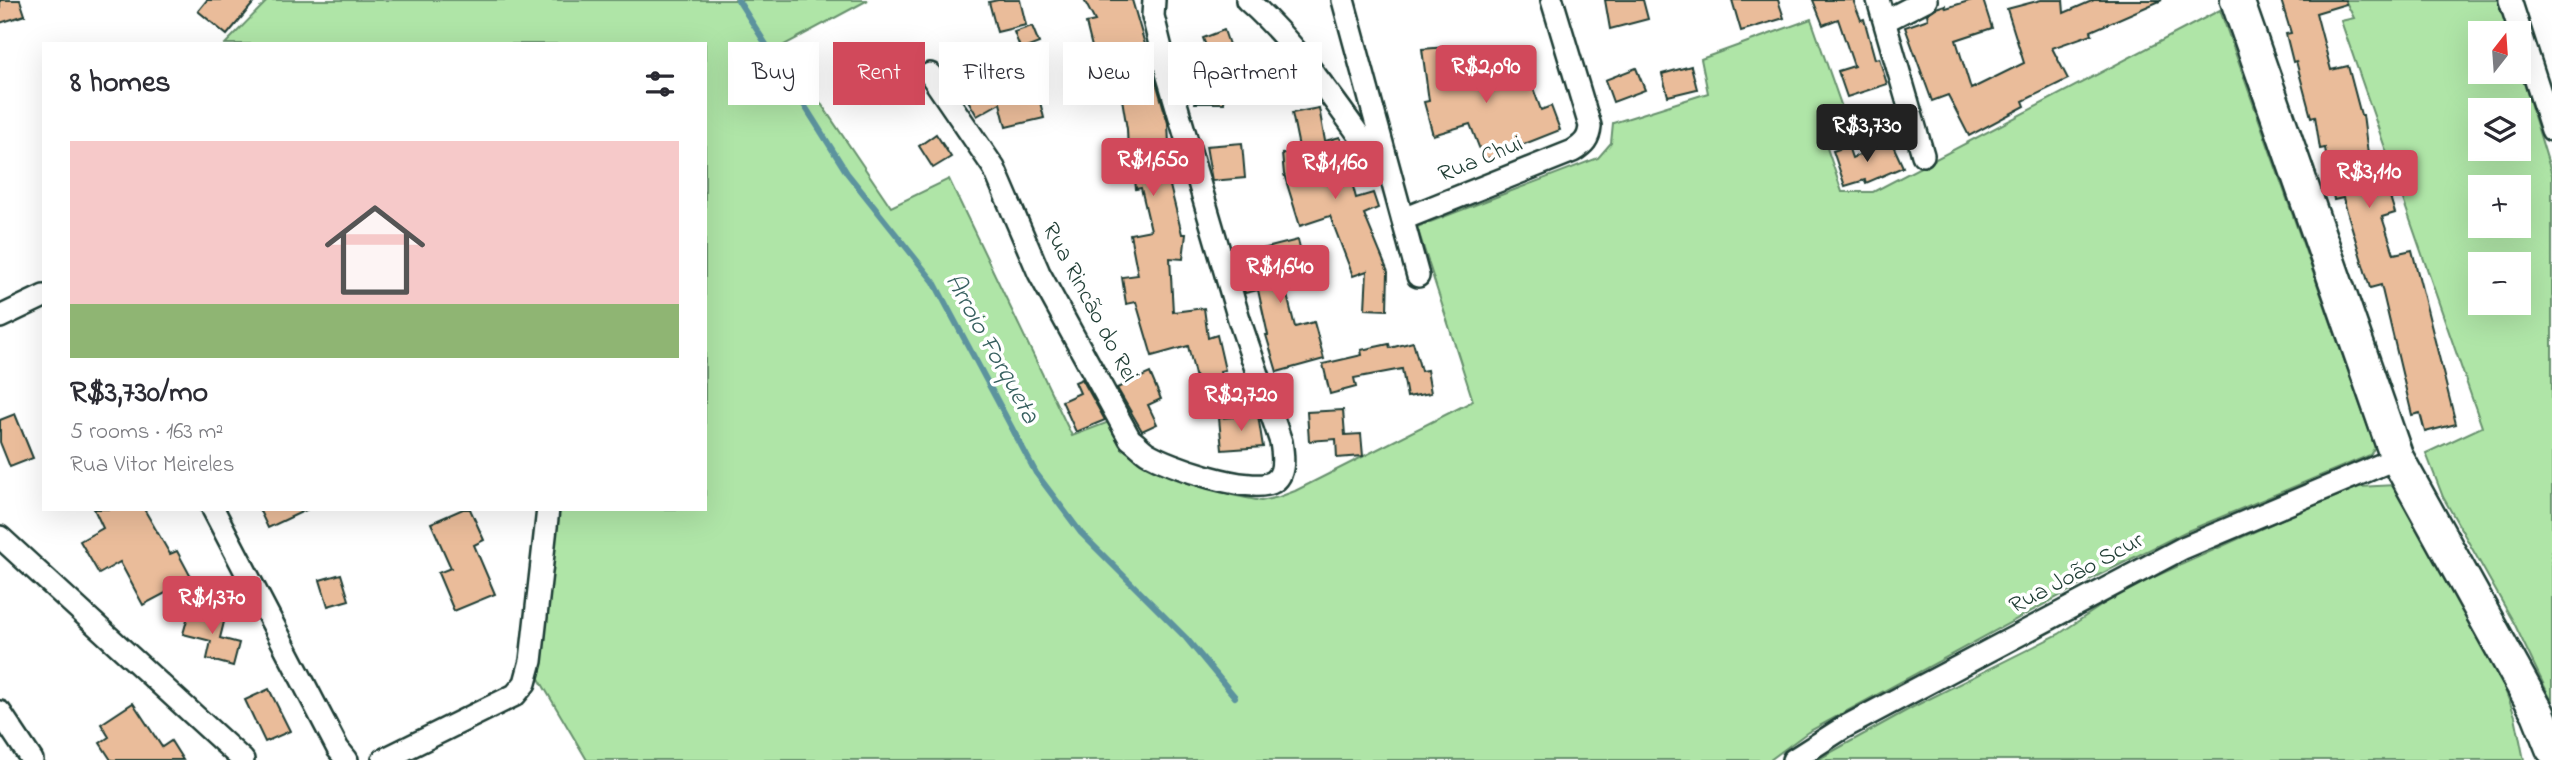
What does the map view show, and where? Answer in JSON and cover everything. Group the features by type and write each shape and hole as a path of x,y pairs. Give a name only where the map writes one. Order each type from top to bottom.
{"street":[{"name":"Rua Rincão do Rei","path":"930,74 994,168 1039,273 1130,439 1148,453 1190,471 1240,484 1263,486 1275,482 1281,473 1284,459 1282,442 1239,319 1167,73 1153,16 1154,0"},
{"path":"1247,0 1293,49 1393,181"},
{"path":"1343,0 1418,276"},
{"name":"Rua Chui","path":"1403,219 1584,145 1590,125 1552,0"},
{"path":"1878,0 1923,155"},
{"path":"1885,21 1926,0"},
{"path":"2237,0 2397,458 2538,713 2552,748"},
{"path":"2511,0 2552,130"},
{"path":"0,317 42,297"},
{"name":"Rua João Scur","path":"1793,760 1843,728 2183,548 2397,458"},
{"path":"214,511 338,749 347,760"},
{"path":"383,760 514,695 525,683 531,661 548,511"},
{"path":"0,537 243,760"},
{"path":"2501,644 2536,760"},
{"path":"0,712 32,760"}],"green space":[{"path":"268,0 868,0 789,42 728,42 728,105 819,105 819,101 891,207 949,179 1072,436 1109,422 1125,447 1154,467 1232,495 1261,501 1295,491 1473,401 1417,227 1598,158 1611,143 1613,123 1708,93 1701,59 1811,19 1853,139 1827,148 1842,192 1873,192 2220,10 2375,447 2370,455 2185,532 2089,580 1808,732 1770,760 587,760 538,677 558,511 707,511 707,42 227,42"},
{"path":"2345,0 2498,0 2505,21 2468,21 2468,84 2524,84 2529,98 2468,98 2468,161 2531,161 2531,106 2552,175 2552,702 2514,623 2443,497 2426,453 2482,427 2341,21 2354,18"},
{"path":"2395,485 2500,677 2515,716 2524,760 1817,760 1913,707 2059,634 2123,591 2359,487"}],"building":[{"path":"0,0 20,0 25,15 0,23"},
{"path":"207,0 256,0 227,35 198,11"},
{"path":"1020,0 1026,25 997,32 989,2"},
{"path":"1084,0 1132,0 1144,42 1091,42 1086,23 1095,21"},
{"path":"1605,0 1643,0 1648,19 1610,29"},
{"path":"1732,0 1778,0 1784,18 1741,31"},
{"path":"1813,0 1853,0 1861,20 1864,19 1875,59 1879,58 1887,84 1847,97 1838,71 1854,66 1838,19 1823,25"},
{"path":"1972,0 1983,0 1992,28 1956,40 1971,89 2024,63 2007,9 2041,0 2063,0 2064,13 2094,0 2162,0 2091,31 2092,34 2052,48 2068,79 2023,101 2025,106 1969,136 1948,95 1932,101 1905,27 1928,19 1927,14 1936,8 1945,5 1946,8"},
{"path":"2281,0 2345,0 2346,4 2316,13 2331,70 2348,66 2363,115 2369,162 2388,158 2393,186 2387,187 2395,213 2382,217 2394,254 2412,250 2456,424 2425,432 2420,413 2412,415 2381,285 2370,288 2343,198 2334,200 2325,148 2320,149 2315,116 2311,117 2296,61 2293,62 2286,34 2291,33"},
{"path":"1032,26 1039,42 1018,42 1014,32"},
{"path":"1224,30 1228,42 1204,42 1203,38"},
{"path":"1447,47 1451,80 1529,65 1541,110 1551,106 1560,130 1484,160 1470,124 1433,135 1424,102 1429,101 1422,49"},
{"path":"1691,66 1697,89 1668,96 1662,74"},
{"path":"1636,68 1645,90 1613,102 1605,80"},
{"path":"1154,75 1168,123 1173,185 1170,186 1182,234 1186,234 1183,259 1170,258 1173,312 1204,308 1208,338 1217,335 1225,370 1220,371 1224,395 1194,400 1188,386 1197,383 1188,346 1152,356 1136,302 1126,304 1122,277 1138,275 1130,234 1151,230 1141,188 1136,189 1132,152 1128,152 1123,105 1154,105"},
{"path":"971,105 996,105 977,116"},
{"path":"1000,105 1041,105 1044,118 1006,127"},
{"path":"1319,108 1325,141 1340,137 1356,198 1373,193 1378,208 1364,214 1388,272 1387,310 1365,309 1367,271 1353,276 1330,216 1300,226 1284,174 1282,154 1300,152 1292,113"},
{"path":"936,134 951,157 933,168 919,146"},
{"path":"1891,141 1903,167 1866,183 1865,180 1845,186 1833,151 1848,146 1852,158"},
{"path":"1242,143 1245,178 1212,181 1206,146"},
{"path":"1298,240 1304,264 1288,268 1292,281 1284,283 1295,327 1314,322 1324,359 1277,372 1266,335 1258,290 1245,293 1239,274 1243,273 1238,255"},
{"path":"1413,342 1421,371 1427,370 1431,393 1407,397 1402,369 1354,378 1356,387 1330,394 1323,364 1362,355 1361,350 1389,344 1390,348"},
{"path":"1150,373 1161,399 1148,405 1157,424 1142,431 1117,388"},
{"path":"1082,379 1105,420 1076,432 1062,401 1080,393 1075,382"},
{"path":"1343,410 1345,435 1361,434 1363,456 1337,458 1336,439 1309,441 1307,412"},
{"path":"15,414 33,458 10,467 0,442 0,420"},
{"path":"1258,415 1263,447 1222,450 1219,418"},
{"path":"95,511 145,511 170,554 177,551 192,579 143,605 120,562 99,574 80,541 103,528"},
{"path":"260,511 304,511 268,528"},
{"path":"458,511 471,511 484,540 474,545 495,594 454,611 438,573 451,568 431,523"},
{"path":"341,574 349,600 328,606 320,580"},
{"path":"190,609 225,618 220,638 239,643 233,666 207,659 211,641 183,634"},
{"path":"269,689 290,731 265,742 245,700"},
{"path":"133,703 162,747 171,741 183,760 111,760 100,743 109,737 101,724"}],"waterway":[{"name":"Arroio Forqueta","path":"738,0 847,173 934,282 1036,473 1081,533 1186,638 1235,697"}]}
